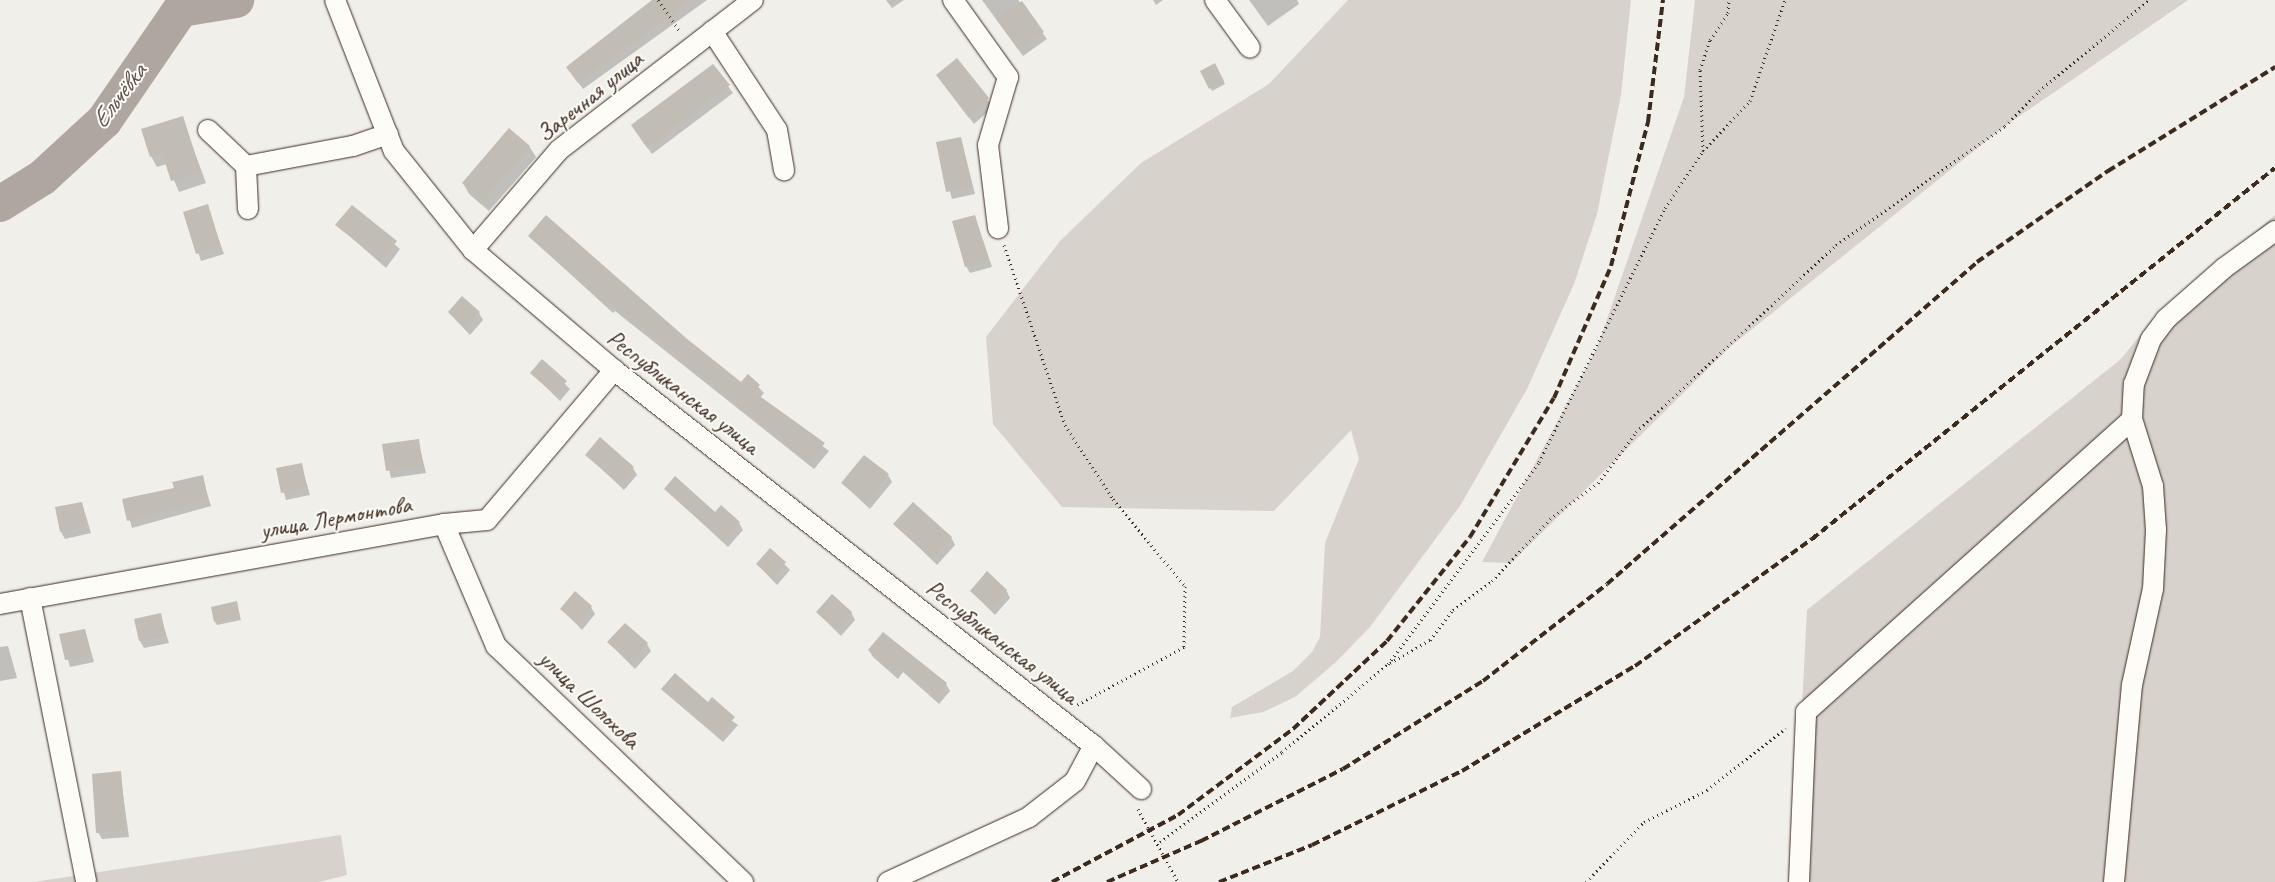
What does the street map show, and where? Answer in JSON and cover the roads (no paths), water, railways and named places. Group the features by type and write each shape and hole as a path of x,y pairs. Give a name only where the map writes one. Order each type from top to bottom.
{"street":[{"name":"Республиканская улица","path":"335,0 394,151 473,250 614,370 1094,746 1136,796"},
{"name":"Заречная улица","path":"473,250 559,150 753,0"},
{"path":"953,0 1008,77 988,144 998,228"},
{"path":"1215,0 1250,48"},
{"path":"712,31 778,130 784,170"},
{"path":"208,130 246,166 248,209"},
{"path":"246,166 353,146 388,134"},
{"path":"2114,882 2132,685 2153,589 2156,530 2153,486 2132,418 2134,384 2151,339 2166,319 2224,268 2275,231"},
{"name":"улица Лермонтова","path":"0,604 444,524 487,520 614,370"},
{"path":"1799,882 1806,712 2132,418"},
{"name":"улица Шолохова","path":"444,524 496,646 743,882"},
{"path":"30,598 86,882"},
{"path":"888,882 1029,817 1075,781 1094,746"}],"waterway":[{"name":"Ельчёвка","path":"0,204 43,177 104,121 181,9 236,0"}],"railway":[{"path":"1052,882 1178,815 1293,729 1387,641 1470,537 1554,398 1611,266 1648,122 1663,0"},
{"path":"1107,882 1201,841 1343,769 1483,681 1607,584 1977,262 2108,171 2275,67"},
{"path":"1219,882 1312,845 1462,771 1635,666 1812,539 2275,168"}]}
